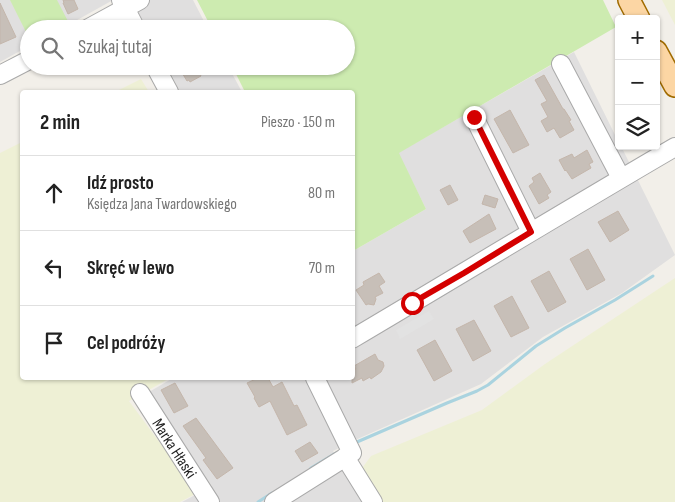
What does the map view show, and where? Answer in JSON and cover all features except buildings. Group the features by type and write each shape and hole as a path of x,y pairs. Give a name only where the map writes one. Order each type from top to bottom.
{"main road":[{"path":"629,0 637,15"},
{"path":"660,58 675,86"}],"street":[{"path":"102,20 129,3 134,20"},
{"path":"561,64 621,178"},
{"path":"0,75 20,65"},
{"path":"160,75 168,90"},
{"path":"474,117 531,232"},
{"path":"355,337 675,147"},
{"path":"316,380 348,455 373,502"},
{"name":"Marka Hłaski","path":"140,393 210,502"},
{"path":"274,502 348,455"}],"shaded area":[{"path":"0,0 113,0 77,20 20,20 20,51 0,62"},
{"path":"131,0 193,0 203,20 143,20"},
{"path":"574,52 615,135 615,150 623,150 675,255 622,293 543,337 481,384 333,451 365,502 182,502 212,486 149,392 170,380 355,380 355,250 426,209 398,153"},
{"path":"172,75 233,75 241,90 179,90"},
{"path":"429,311 434,319 400,339 396,330"}],"green space":[{"path":"10,0 57,0 67,20 20,20"},
{"path":"197,0 603,0 615,28 399,153 426,209 355,250 355,90 244,90 236,75 355,75 355,20 207,20"},
{"path":"662,0 675,0 675,25"},
{"path":"141,79 148,90 119,90"},
{"path":"20,143 20,380 166,380 129,401 197,493 180,502 0,502 0,153"},
{"path":"675,278 675,502 380,502 360,471 371,456 482,410 545,364"}],"waterway":[{"path":"357,442 488,385 536,346 653,276"},
{"path":"311,468 336,453"},
{"path":"258,502 272,493"}],"route":[{"path":"412,303 531,232 474,117"}]}
